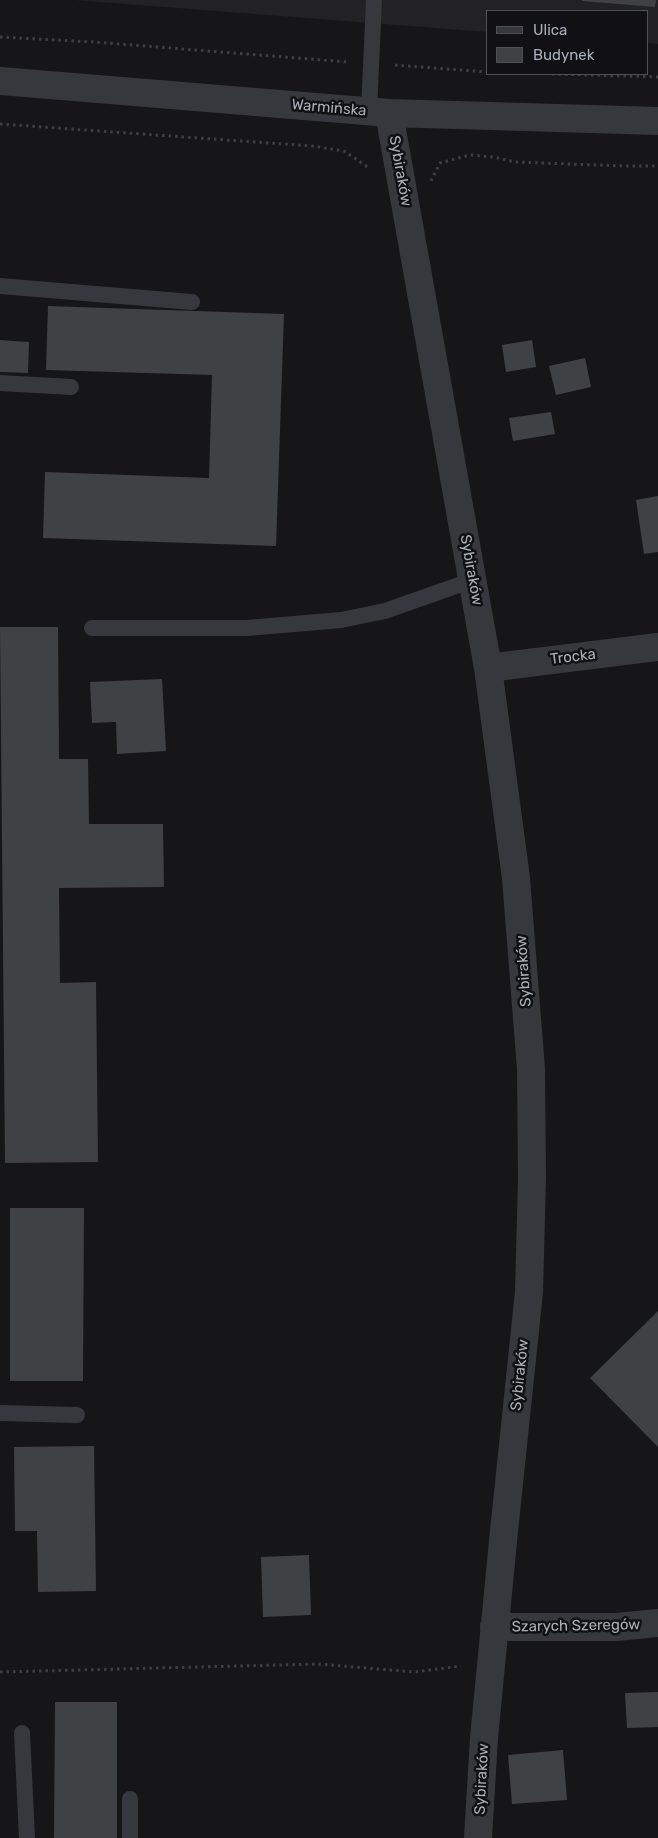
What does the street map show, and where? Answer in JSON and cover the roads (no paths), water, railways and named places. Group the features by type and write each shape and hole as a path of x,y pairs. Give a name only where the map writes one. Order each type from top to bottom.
{"street":[{"name":"Warmińska","path":"0,81 379,112 658,121"},
{"name":"Sybiraków","path":"379,112 473,580 488,668 516,878 531,1068 532,1168 529,1292 494,1628 484,1738 478,1838"},
{"name":"Trocka","path":"488,668 658,647"},
{"name":"Szarych Szeregów","path":"494,1628 617,1627 658,1624"}],"lane":[{"path":"374,0 371,64 379,112"},
{"path":"0,286 192,302"},
{"path":"0,383 71,387"},
{"path":"92,628 247,628 341,620 384,610 473,580"},
{"path":"0,1413 77,1415"},
{"path":"22,1733 27,1838"},
{"path":"130,1799 130,1838"}]}
